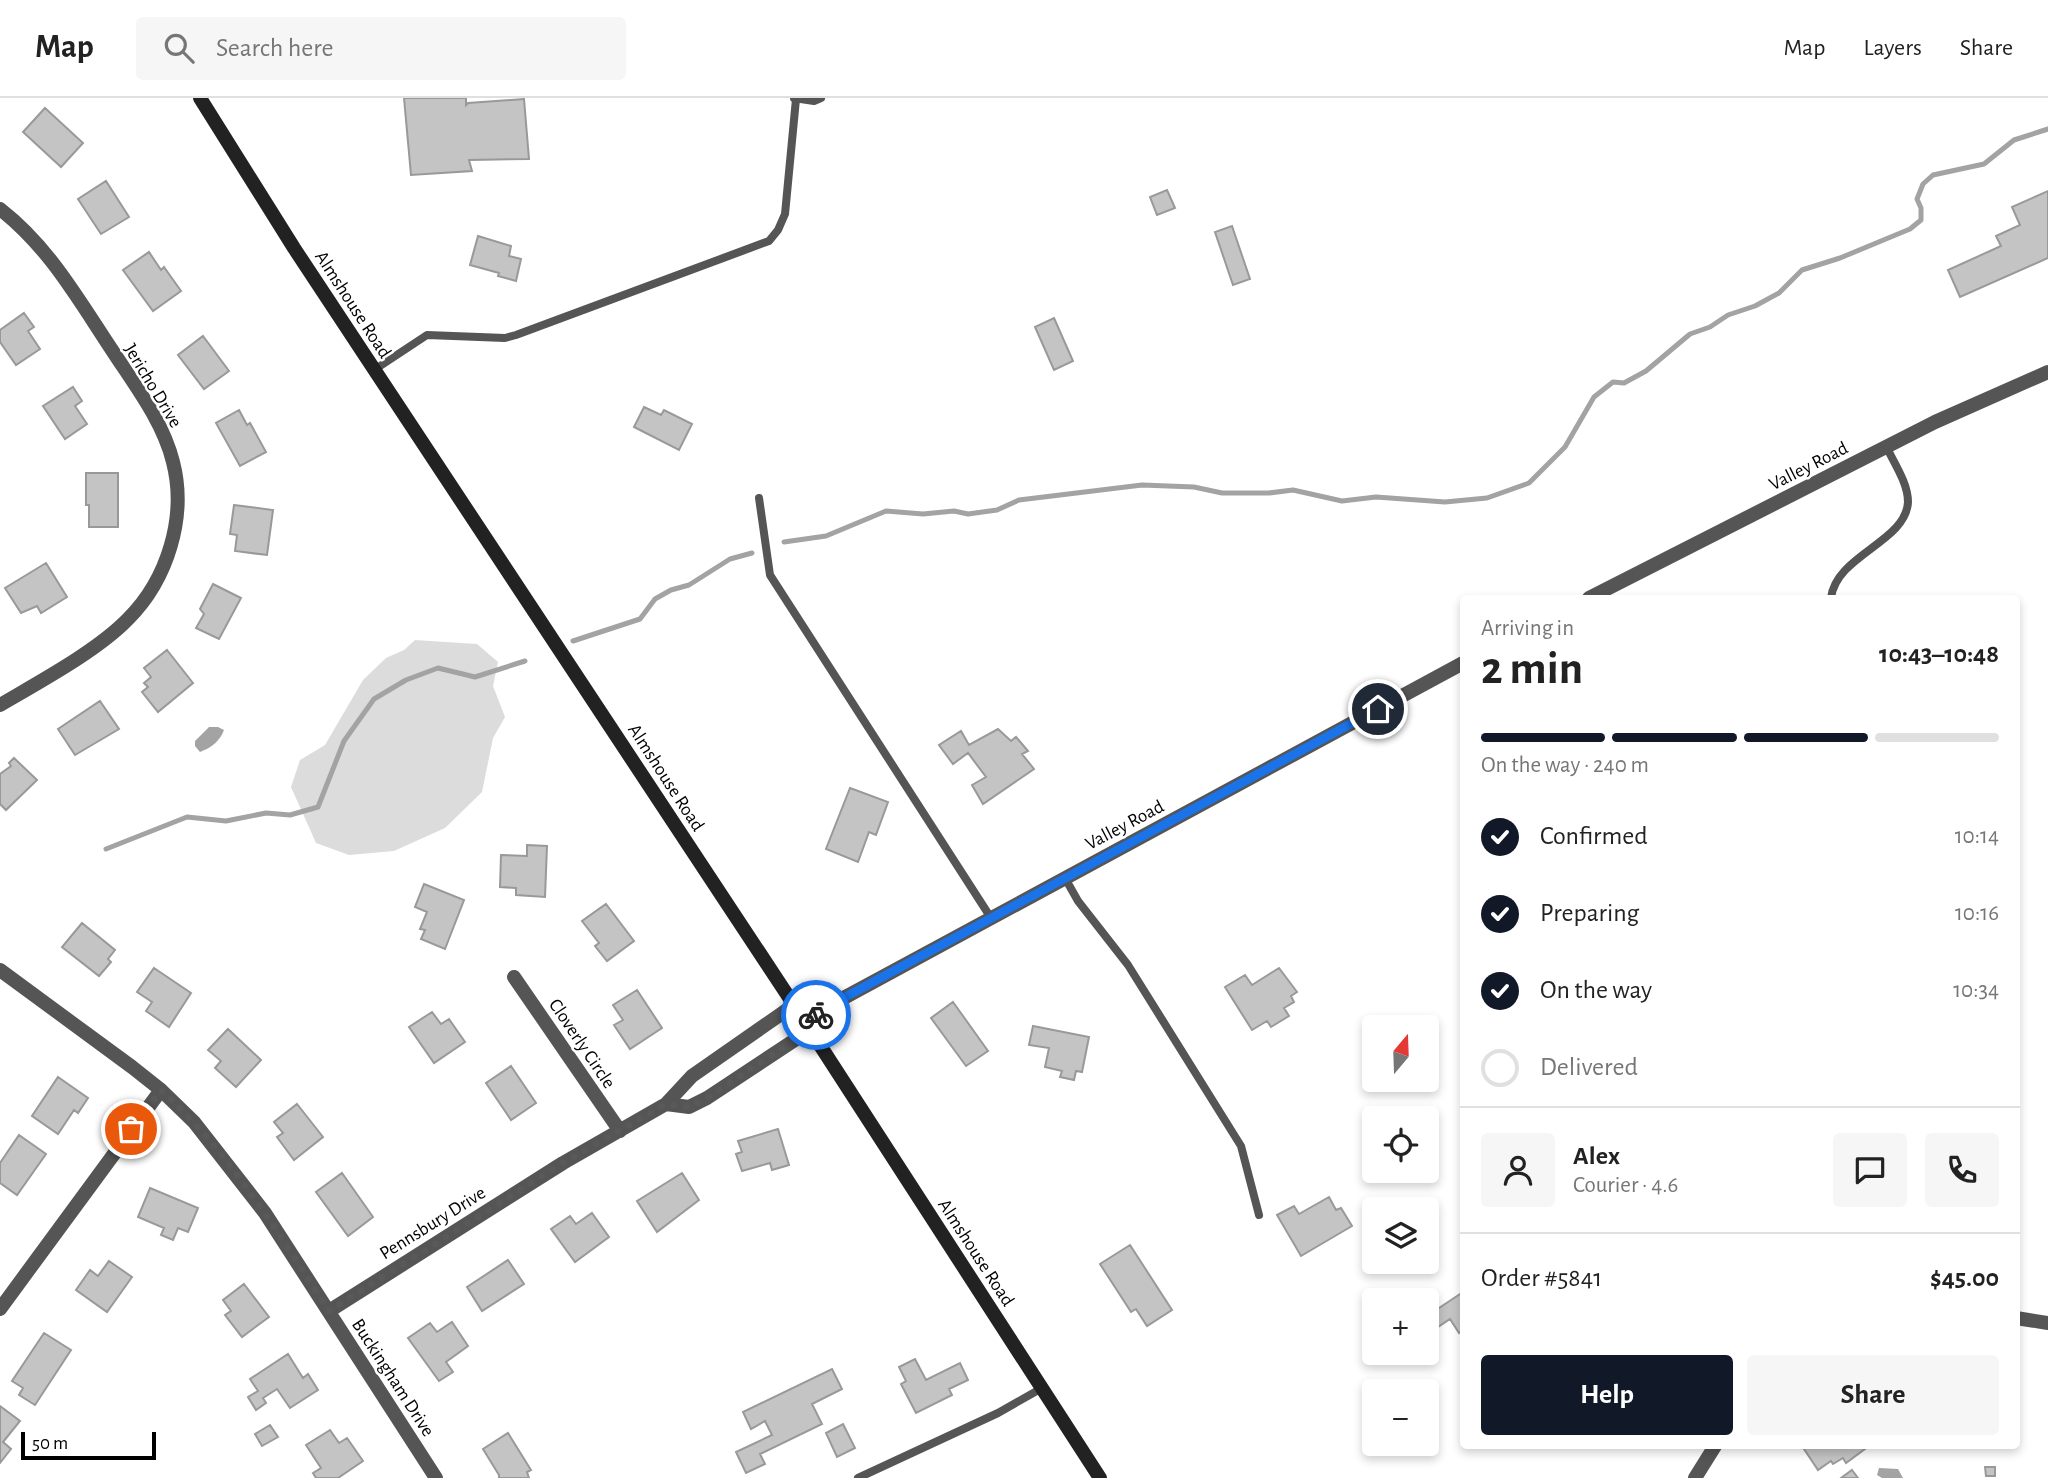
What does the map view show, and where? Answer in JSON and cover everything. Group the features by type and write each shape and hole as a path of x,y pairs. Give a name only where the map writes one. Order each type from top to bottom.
{"main road":[{"name":"Almshouse Road","path":"200,98 374,370 808,1026 1100,1478"}],"street":[{"name":"Jericho Drive","path":"0,209 26,231 53,262 160,426 173,461 177,501 174,534 167,557 157,579 129,618 111,634 0,705"},
{"name":"Valley Road","path":"1595,595 1886,446 2048,372"},
{"name":"Valley Road","path":"808,1026 838,1001 1460,665"},
{"name":"Buckingham Drive","path":"0,970 161,1090 194,1122 265,1213 436,1478"},
{"name":"Cloverly Circle","path":"514,977 620,1132"},
{"name":"Pennsbury Drive","path":"329,1311 521,1189 666,1104 692,1076 794,1005"},
{"name":"Pennsbury Drive","path":"666,1104 689,1107 707,1098 808,1026"},
{"path":"0,1309 161,1090"},
{"path":"2020,1319 2048,1323"},
{"path":"1695,1478 1713,1449"}],"lane":[{"path":"374,370 427,335 505,338 516,335 769,241 778,230 785,214 795,98 814,101 821,98"},
{"path":"1831,595 1847,567 1900,524 1908,503 1904,481 1886,446"},
{"path":"759,498 770,575 991,918"},
{"path":"1065,878 1078,901 1128,965 1241,1146 1259,1215"},
{"path":"858,1478 998,1413 1042,1388"}],"shaded area":[{"path":"415,640 477,644 498,662 493,686 505,717 493,738 482,792 445,828 394,851 349,855 316,843 291,787 300,760 325,745 363,680 386,658 404,650"},
{"path":"209,727 224,730 215,744 200,752 195,741"},
{"path":"1879,1468 1898,1469 1903,1478 1882,1478 1877,1475"}],"building":[{"path":"404,98 466,98 466,105 524,99 529,159 469,160 472,171 411,175"},
{"path":"45,108 83,143 61,167 23,132"},
{"path":"106,181 129,217 101,234 78,199"},
{"path":"1167,190 1175,208 1157,215 1150,197"},
{"path":"2048,191 2048,258 1960,297 1948,270 2001,246 1996,236 2020,225 2012,207"},
{"path":"1232,226 1250,279 1233,285 1215,232"},
{"path":"478,236 511,246 509,256 521,259 516,281 470,265"},
{"path":"149,252 161,270 164,267 181,291 153,311 123,270"},
{"path":"24,313 34,327 28,331 40,349 16,365 0,342 0,330"},
{"path":"1054,318 1073,361 1054,370 1035,327"},
{"path":"203,336 229,371 204,389 178,355"},
{"path":"73,387 82,401 75,406 87,424 65,439 43,406"},
{"path":"644,407 661,415 664,410 692,424 679,450 634,427"},
{"path":"239,410 247,425 250,423 266,452 240,466 216,423"},
{"path":"86,473 118,473 118,527 89,527"},
{"path":"234,505 273,510 267,555 235,551 237,535 230,534"},
{"path":"46,563 67,597 41,613 37,606 21,613 5,588"},
{"path":"213,584 241,598 219,639 196,628 204,614 200,609"},
{"path":"167,650 193,683 158,712 142,692 148,687 144,683 151,677 144,668"},
{"path":"100,701 119,729 75,755 58,729"},
{"path":"998,729 1011,741 1016,737 1028,751 1022,754 1034,769 983,804 972,785 986,777 968,753 953,764 939,745 961,731 969,745"},
{"path":"14,758 37,780 6,810 0,804 0,774 11,766 9,763"},
{"path":"850,788 888,802 876,835 869,832 858,862 826,849"},
{"path":"527,845 547,846 545,897 516,895 516,888 500,887 501,855 527,856"},
{"path":"424,884 464,900 445,949 421,939 425,930 420,929 427,912 415,907"},
{"path":"606,904 634,941 607,961 595,946 599,943 582,921"},
{"path":"82,923 115,950 108,959 111,962 99,976 62,947"},
{"path":"154,968 191,993 169,1027 146,1011 152,1002 137,992"},
{"path":"1279,968 1297,992 1291,996 1294,1002 1284,1008 1289,1016 1271,1027 1267,1021 1252,1030 1225,987 1245,975 1252,985"},
{"path":"637,990 662,1028 630,1049 614,1025 623,1020 613,1005"},
{"path":"953,1002 988,1051 966,1066 931,1018"},
{"path":"432,1012 441,1024 449,1019 465,1042 434,1063 409,1027"},
{"path":"1033,1026 1089,1037 1082,1072 1076,1071 1074,1080 1060,1077 1062,1071 1045,1067 1049,1048 1029,1045"},
{"path":"228,1029 261,1060 236,1087 215,1068 221,1061 208,1050"},
{"path":"511,1066 536,1103 511,1120 486,1083"},
{"path":"58,1077 88,1098 78,1113 74,1110 58,1134 32,1116"},
{"path":"297,1104 323,1137 294,1160 277,1137 283,1133 274,1122"},
{"path":"778,1129 789,1165 772,1170 770,1163 742,1171 736,1154 742,1152 738,1141"},
{"path":"19,1135 46,1154 17,1195 0,1183 0,1163"},
{"path":"342,1173 373,1217 348,1236 316,1192"},
{"path":"682,1173 699,1200 657,1232 637,1201"},
{"path":"150,1188 198,1208 188,1232 178,1228 173,1240 161,1235 164,1228 138,1217"},
{"path":"1329,1197 1336,1210 1341,1208 1352,1226 1301,1256 1277,1215 1294,1206 1299,1214"},
{"path":"592,1213 609,1237 575,1262 551,1229 570,1216 576,1224"},
{"path":"1130,1245 1172,1310 1147,1326 1136,1309 1131,1312 1100,1264"},
{"path":"508,1260 524,1284 482,1311 467,1287"},
{"path":"109,1261 132,1277 107,1312 76,1290 90,1270 98,1276"},
{"path":"244,1284 269,1317 242,1337 225,1315 231,1311 223,1300"},
{"path":"1460,1294 1459,1333 1450,1319 1439,1326 1439,1308"},
{"path":"452,1322 468,1346 446,1362 453,1372 439,1381 408,1338 430,1323 437,1332"},
{"path":"44,1333 71,1350 35,1405 19,1395 23,1388 12,1381"},
{"path":"288,1354 303,1378 308,1374 318,1390 290,1408 277,1389 263,1398 266,1403 256,1410 248,1397 258,1391 250,1379"},
{"path":"915,1359 926,1380 960,1363 968,1380 949,1389 952,1395 916,1413 901,1384 906,1381 899,1367"},
{"path":"832,1369 842,1389 812,1404 822,1424 760,1454 765,1464 746,1473 736,1452 772,1435 765,1421 751,1429 743,1412"},
{"path":"0,1406 20,1421 3,1442 11,1449 0,1463"},
{"path":"843,1424 855,1448 837,1457 826,1433"},
{"path":"270,1425 278,1437 262,1446 255,1434"},
{"path":"330,1430 339,1443 347,1438 363,1461 338,1478 316,1478 313,1473 321,1468 306,1445"},
{"path":"508,1433 531,1470 527,1472 529,1478 499,1478 483,1449"},
{"path":"1804,1449 1865,1449 1846,1463 1843,1458 1833,1464 1831,1461 1818,1470"},
{"path":"1985,1467 1995,1467 1995,1476 1986,1476"},
{"path":"1852,1470 1858,1478 1841,1478"}],"waterway":[{"path":"784,542 826,536 886,511 923,514 954,511 968,514 997,510 1019,500 1142,485 1194,487 1222,493 1293,490 1342,501 1376,497 1445,502 1487,498 1529,483 1565,447 1594,397 1613,382 1624,383 1646,371 1690,334 1779,293 1802,270 1840,258 1910,229 1921,220 1921,208 1917,199 1923,184 1933,175 1984,164 2014,140 2048,129"},
{"path":"573,641 640,619 655,599 671,590 689,585 730,559 752,553"},
{"path":"106,849 187,817 226,821 266,813 290,815 318,807 344,741 374,699 406,680 438,668 475,677 525,661"}],"way so far":[{"path":"131,1129 161,1090 194,1122 265,1213 329,1311 563,1163 666,1104 689,1107 707,1098 810,1030 805,1023 816,1015"}],"route":[{"path":"816,1015 1378,709"}]}
